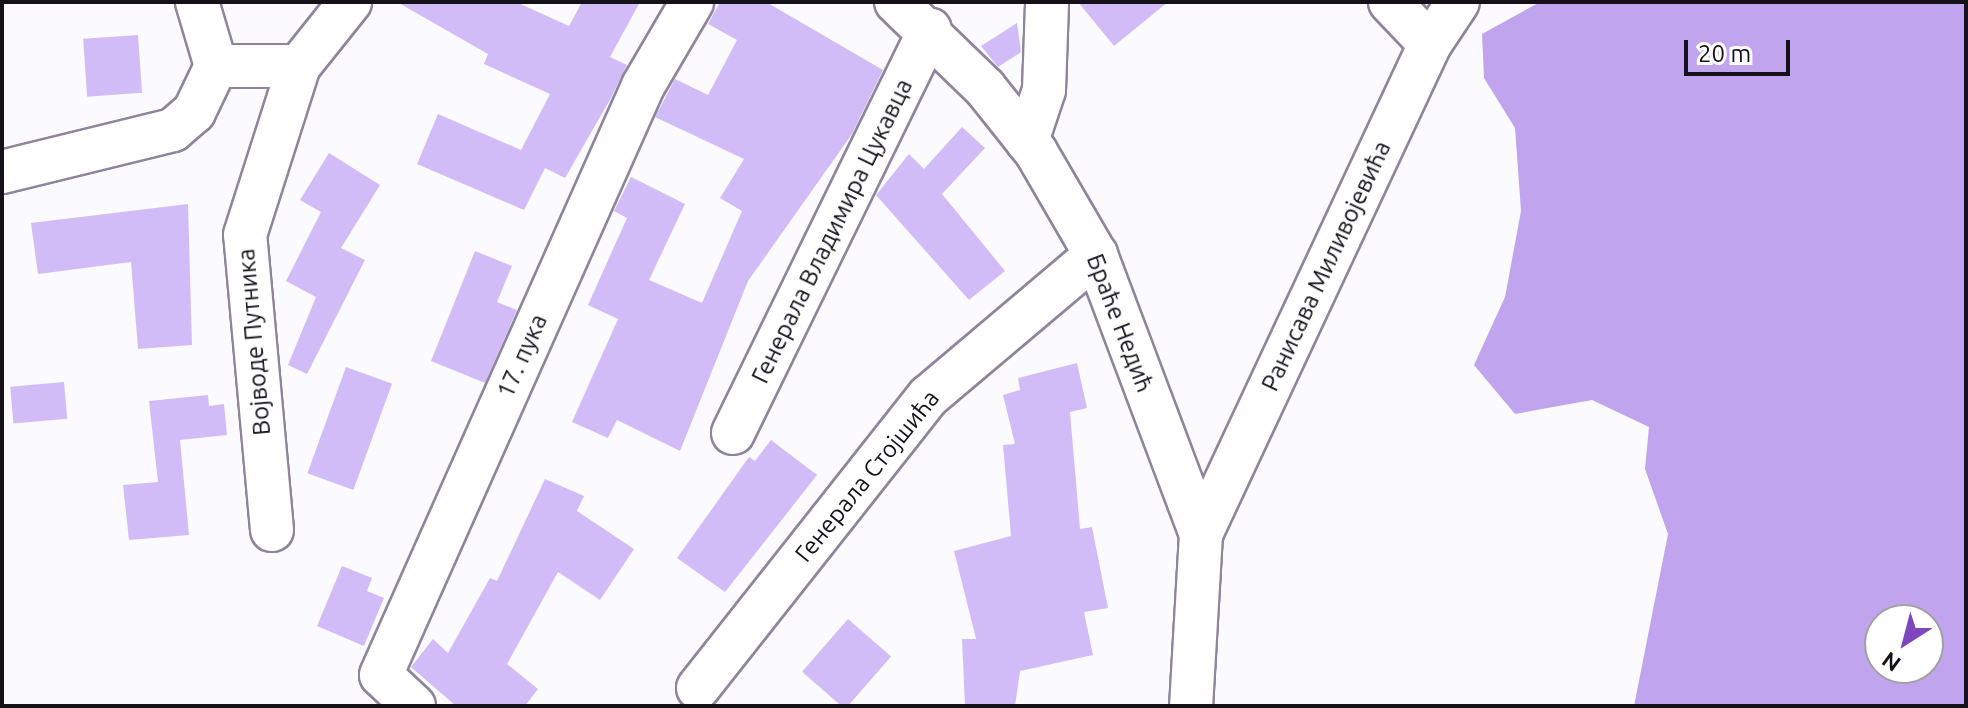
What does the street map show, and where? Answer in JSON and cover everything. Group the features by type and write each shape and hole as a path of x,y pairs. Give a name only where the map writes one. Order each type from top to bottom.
{"street":[{"path":"2,172 173,130 194,112 216,66 197,2"},
{"name":"Војводе Путника","path":"272,530 245,235 299,66 350,2"},
{"name":"17. пука","path":"414,706 381,675 643,86 692,2"},
{"name":"Браће Недић","path":"896,2 930,29 1027,141 1096,255 1201,534 1191,706"},
{"path":"1027,141 1044,90 1047,2"},
{"path":"1390,2 1430,44"},
{"name":"Ранисава Миливојевића","path":"1201,534 1430,44 1458,2"},
{"name":"Генерала Владимира Цукавца","path":"733,433 930,29"},
{"path":"216,66 299,66"},
{"name":"Генерала Стојшића","path":"698,688 929,396 1096,255"}],"shaded area":[{"path":"1540,2 1966,2 1966,706 1634,706 1668,534 1645,469 1649,427 1592,400 1515,414 1474,365 1505,297 1521,211 1515,128 1484,78 1482,34"}],"building":[{"path":"397,2 516,2 569,26 582,2 640,2 610,57 627,65 611,98 565,178 545,168 524,210 417,164 438,114 521,150 550,94 484,64 488,54"},
{"path":"720,2 766,2 883,70 852,134 748,281 680,451 617,420 608,438 572,422 618,319 588,305 627,218 614,211 631,177 685,204 649,280 702,303 742,211 720,198 744,159 655,117 675,79 708,95 737,40 708,24"},
{"path":"1078,2 1168,2 1114,46"},
{"path":"1017,23 1021,52 998,67 981,46"},
{"path":"138,35 142,93 87,97 83,39"},
{"path":"962,127 985,148 942,194 1005,271 969,300 876,195 909,154 924,169"},
{"path":"329,153 380,185 341,248 365,260 307,374 288,365 316,297 286,281 321,212 300,200"},
{"path":"188,204 192,345 138,349 131,262 38,274 31,223"},
{"path":"475,251 512,266 497,302 517,310 485,383 431,361"},
{"path":"1077,363 1087,408 1070,412 1080,529 1092,527 1108,608 1084,612 1093,655 1020,671 1015,706 965,706 962,639 976,639 954,551 1011,536 1003,445 1015,444 1003,395 1020,390 1018,378"},
{"path":"346,367 392,384 353,490 307,473"},
{"path":"64,382 67,419 13,424 10,387"},
{"path":"208,395 209,406 224,404 227,435 180,440 189,535 129,540 123,485 158,482 149,401"},
{"path":"771,440 817,475 725,592 677,558 749,457 755,461"},
{"path":"545,479 584,496 577,511 634,549 600,600 558,572 507,664 538,689 525,706 456,706 411,667 433,639 448,653 490,578 497,581"},
{"path":"342,566 372,578 367,591 384,598 364,646 317,626"},
{"path":"848,619 891,656 848,706 841,706 802,672"}]}
